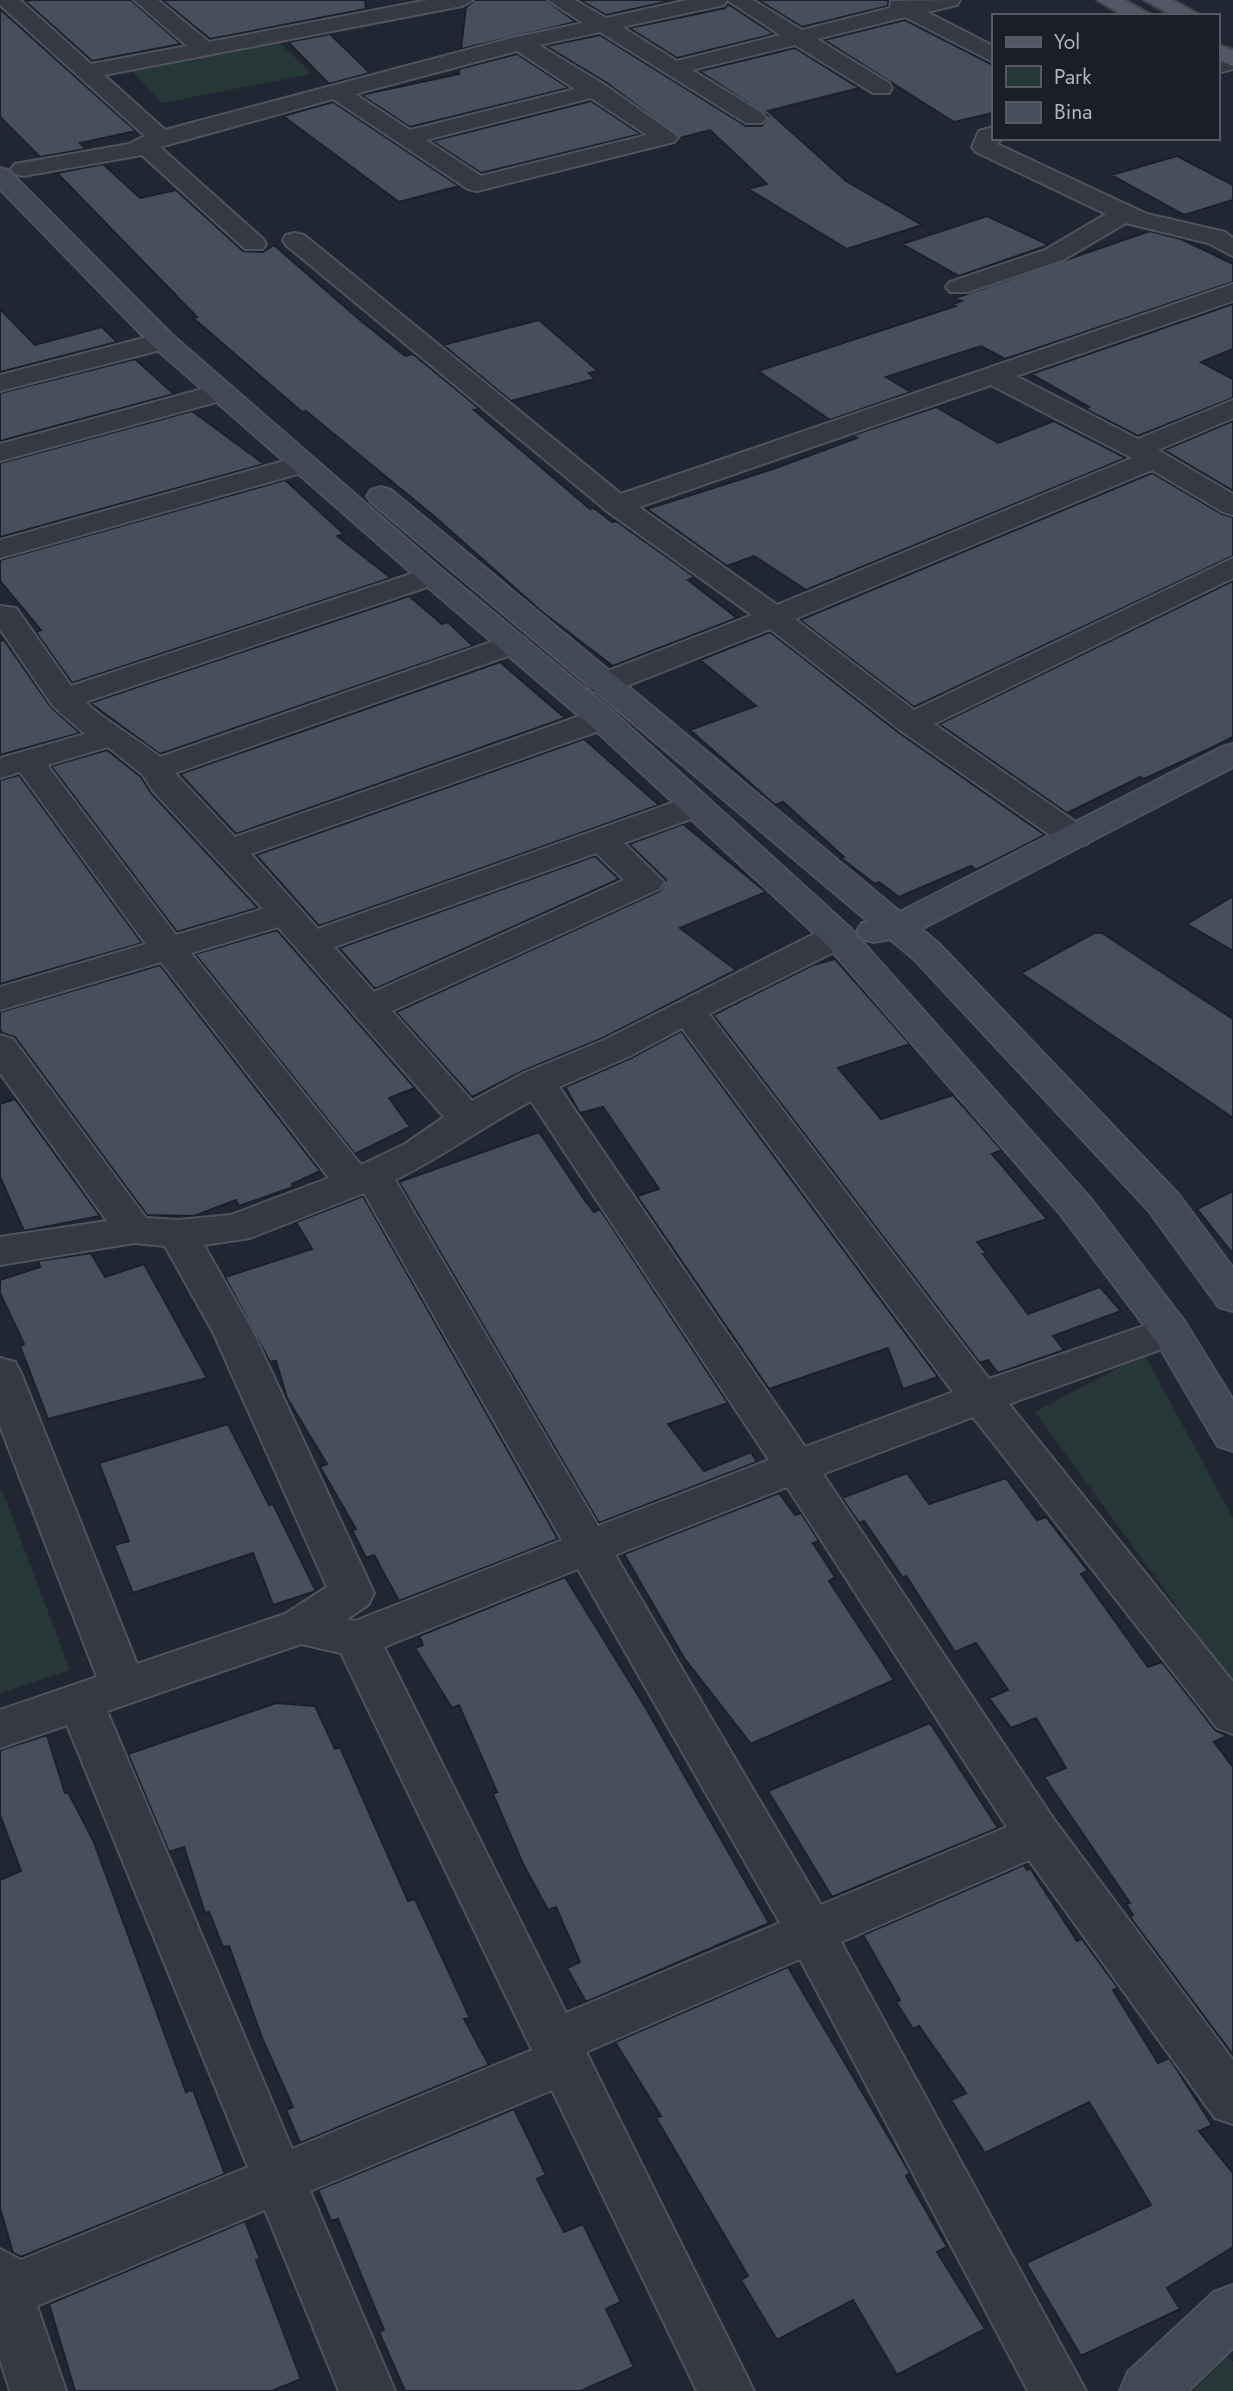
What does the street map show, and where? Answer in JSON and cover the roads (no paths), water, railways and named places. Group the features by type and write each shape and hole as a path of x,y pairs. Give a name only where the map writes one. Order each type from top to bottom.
{"main road":[{"path":"1108,0 1138,14"},
{"path":"1155,0 1186,14"},
{"path":"0,148 8,180 163,341 432,576 602,719 838,936 1076,1207 1170,1331 1233,1435"},
{"path":"8,180 122,272 603,684 926,951 1164,1203 1233,1297"},
{"path":"838,936 898,927 1233,754"},
{"path":"1148,2391 1233,2311"}],"street":[{"path":"7,0 89,71 154,143 254,244"},
{"path":"145,0 204,49"},
{"path":"89,71 429,3 462,0"},
{"path":"559,0 754,118"},
{"path":"8,180 520,43 716,0"},
{"path":"738,0 881,88"},
{"path":"888,0 992,54"},
{"path":"675,68 949,0"},
{"path":"298,9 318,26"},
{"path":"337,92 477,184 666,137 597,90 520,43"},
{"path":"405,138 597,90"},
{"path":"992,135 987,136 984,147 1139,220 1216,237 1233,249"},
{"path":"959,287 1054,255 1125,213"},
{"path":"295,240 617,505 774,617 911,723 1075,837"},
{"path":"617,505 1233,292"},
{"path":"0,383 163,341"},
{"path":"993,374 1145,454 1233,506"},
{"path":"0,453 221,392"},
{"path":"603,684 774,617 1145,454 1233,408"},
{"path":"0,548 302,464"},
{"path":"911,723 1233,567"},
{"path":"64,699 432,576"},
{"path":"2,612 64,699 90,724 113,736 156,769 165,784 229,850 467,1119"},
{"path":"156,769 514,644"},
{"path":"229,850 602,719"},
{"path":"113,736 14,765 364,1179 588,1547 810,1931 1058,2391"},
{"path":"312,943 695,806"},
{"path":"369,1008 647,882 601,840"},
{"path":"0,999 284,914"},
{"path":"0,1251 134,1230 178,1234 236,1228 364,1179 418,1153 467,1119 537,1082 617,1048 687,1010 838,936"},
{"path":"687,1010 979,1396 1233,1714"},
{"path":"0,1047 134,1230"},
{"path":"537,1082 796,1465 1038,1835 1233,2101"},
{"path":"0,1729 302,1626 352,1593 233,1332 178,1234"},
{"path":"302,1626 357,1639 796,1465 979,1396 1170,1331"},
{"path":"0,1373 102,1695 280,2181 367,2391"},
{"path":"357,1639 726,2391"},
{"path":"38,2391 2,2288 280,2181 810,1931 1038,1835"}]}
